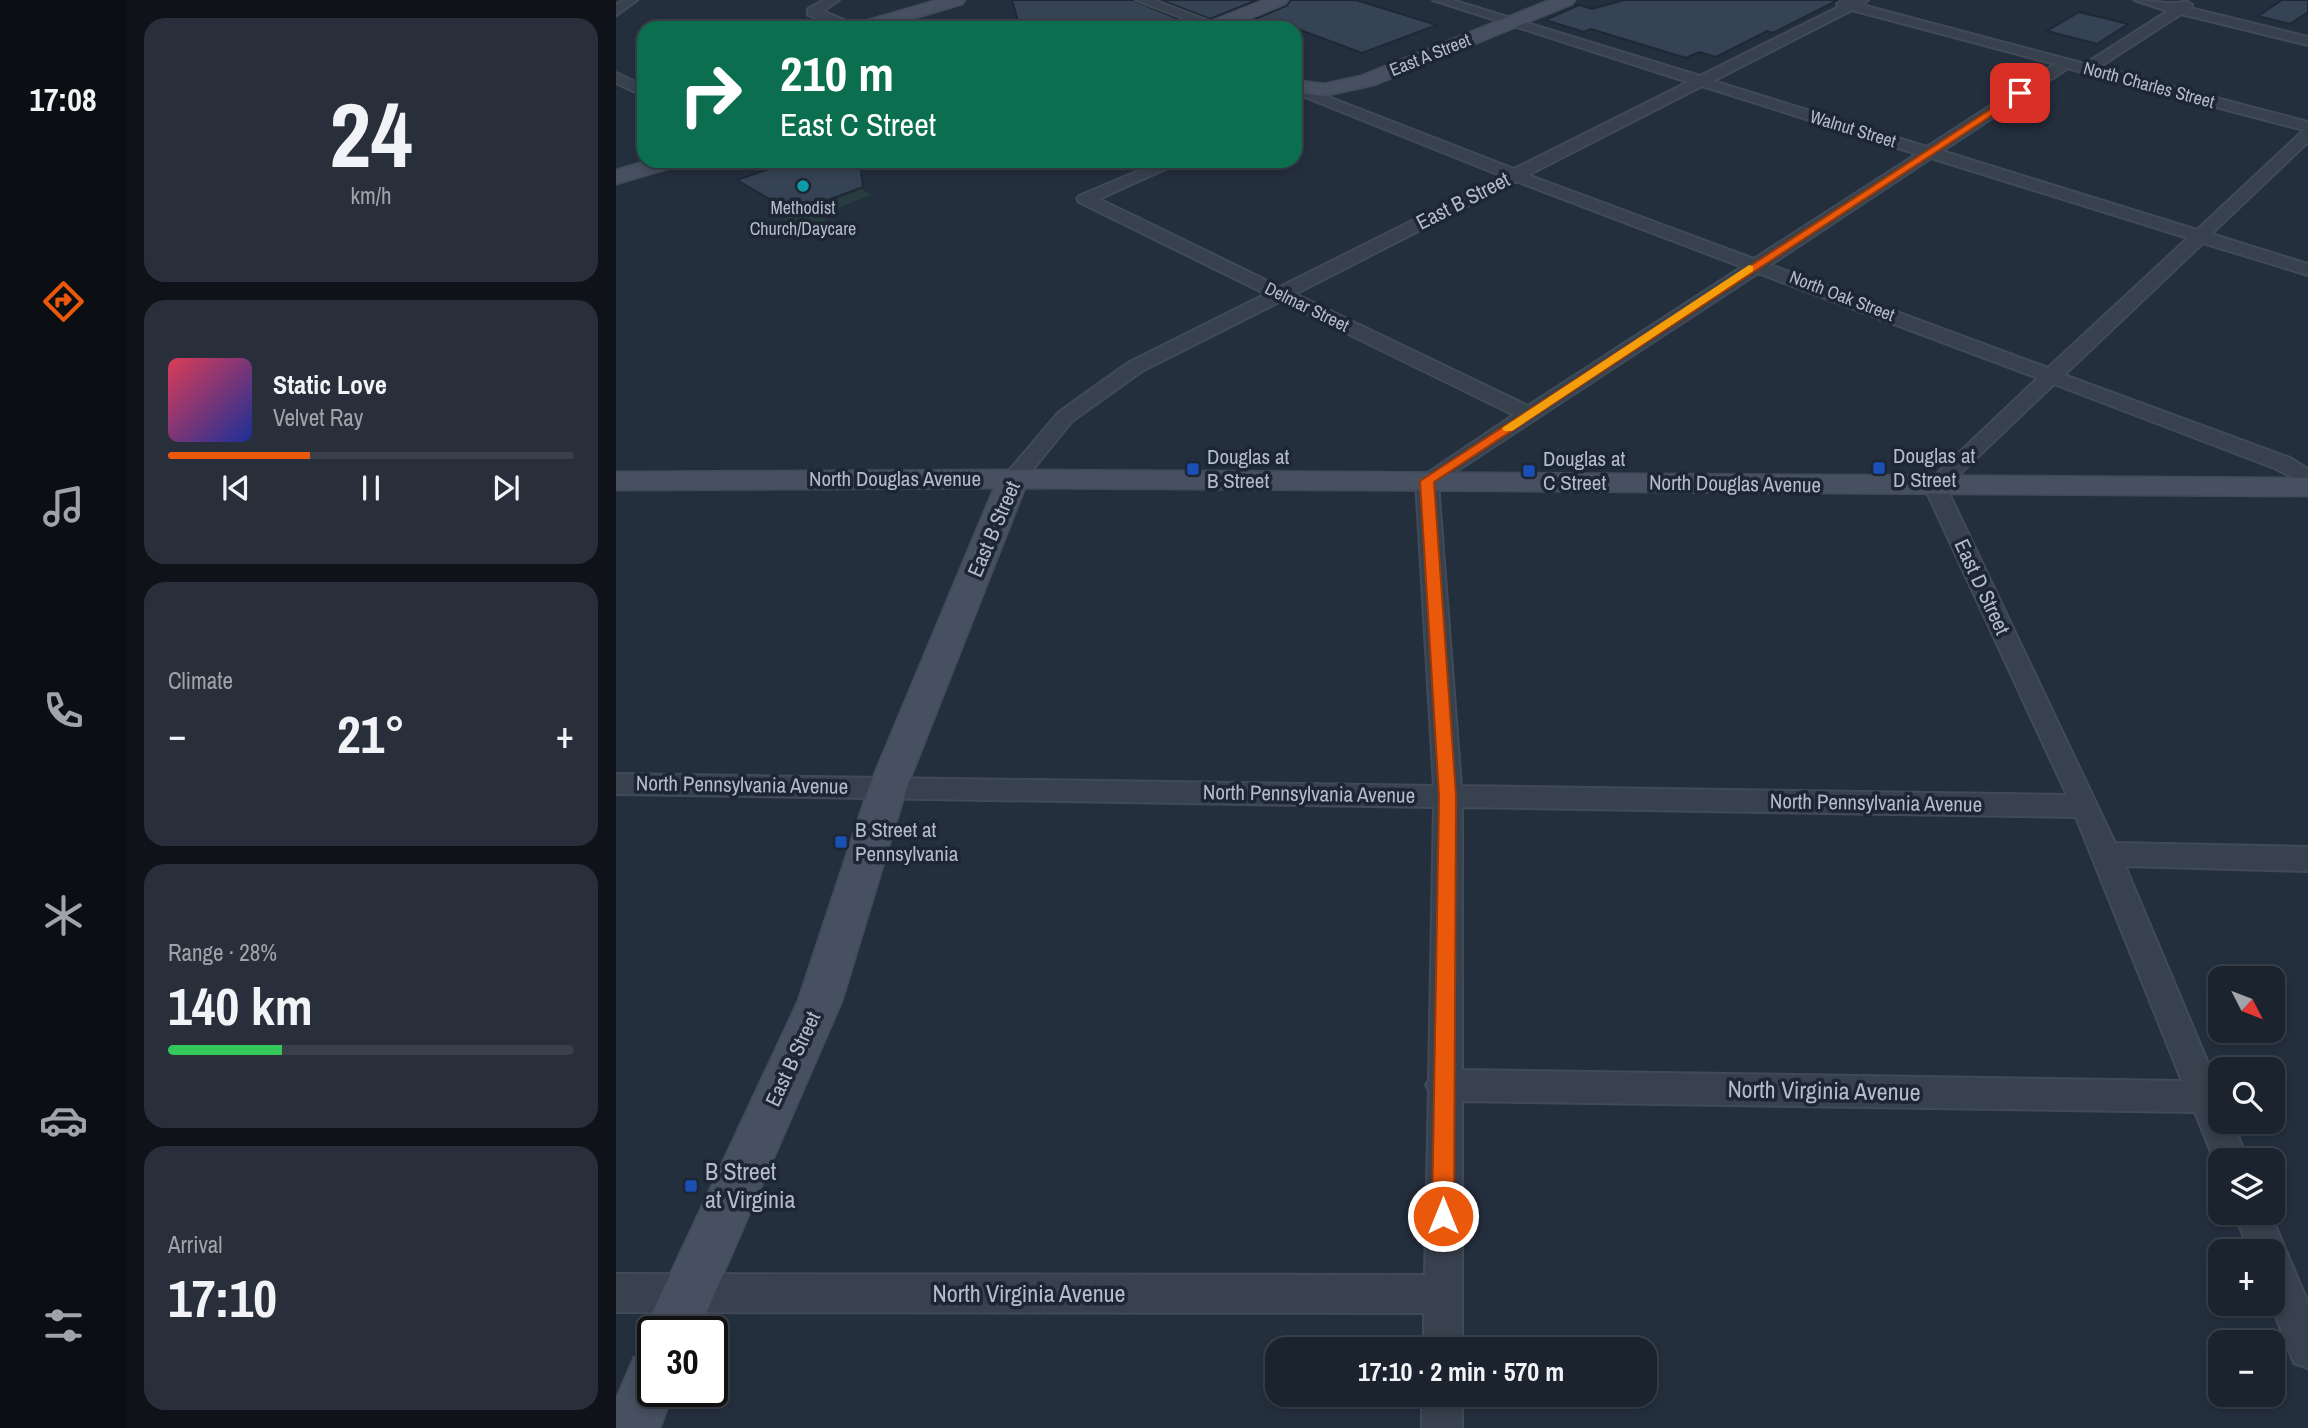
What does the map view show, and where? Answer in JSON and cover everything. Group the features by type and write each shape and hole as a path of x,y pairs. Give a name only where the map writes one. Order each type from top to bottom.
{"street":[{"path":"616,11 631,0"},
{"path":"833,0 813,12 836,21"},
{"path":"886,21 956,0"},
{"path":"1142,0 1197,21"},
{"path":"1228,21 1279,0"},
{"name":"Walnut Street","path":"1439,0 2308,270"},
{"name":"East A Street","path":"1305,107 1566,0"},
{"name":"North Charles Street","path":"1827,0 1856,3 2077,66 2308,127"},
{"path":"2140,0 2308,41"},
{"path":"1443,1337 1443,1085 1448,796 1427,481 1929,153 2193,0"},
{"name":"East B Street","path":"677,1316 820,1001 888,787 1013,479 1065,416 1135,367 1856,3"},
{"path":"616,77 637,88"},
{"path":"1302,88 1337,89 1367,81"},
{"name":"North Oak Street","path":"1302,90 1514,175 2282,463 2308,478"},
{"path":"1935,486 2308,134"},
{"path":"616,177 646,168"},
{"name":"Delmar Street","path":"1158,168 1085,199 1529,414"},
{"name":"North Douglas Avenue","path":"616,481 1013,479 2308,487"},
{"name":"East D Street","path":"1935,486 2086,806 2226,1148"},
{"name":"North Pennsylvania Avenue","path":"616,784 2086,806"},
{"path":"2105,854 2308,859"},
{"name":"North Virginia Avenue","path":"1443,1085 2205,1097"},
{"name":"North Virginia Avenue","path":"616,1293 1443,1294"},
{"path":"2285,1293 2308,1349"},
{"path":"632,1428 640,1407"},
{"path":"1442,1407 1442,1428"}],"green space":[{"path":"862,189 872,195 824,213 826,219 821,226 807,233 782,219"}],"building":[{"path":"1012,0 1133,0 1183,21 1018,21"},
{"path":"1161,0 1257,0 1210,19"},
{"path":"1291,0 1356,0 1437,25 1362,53 1302,31 1302,21 1251,21 1286,6"},
{"path":"1624,0 1838,0 1773,33 1767,31 1716,57 1699,52 1686,58 1591,29 1584,32 1545,20 1579,5 1592,9"},
{"path":"2282,0 2308,0 2308,12 2290,24 2258,16"},
{"path":"2079,12 2128,24 2097,44 2047,31"},
{"name":"Methodist Church/Daycare","path":"772,168 861,168 863,187 793,213 737,180"}],"slow traffic":[{"path":"1508,428 1749,269"}],"place":[{"name":"Methodist Church/Daycare","path":"803,186"},
{"name":"Douglas at D Street","path":"1879,468"},
{"name":"Douglas at B Street","path":"1193,469"},
{"name":"Douglas at C Street","path":"1529,471"},
{"name":"B Street at Pennsylvania","path":"841,842"},
{"name":"B Street at Virginia","path":"691,1186"}],"route":[{"path":"1443,1216 1448,796 1427,481 2020,93"}]}
